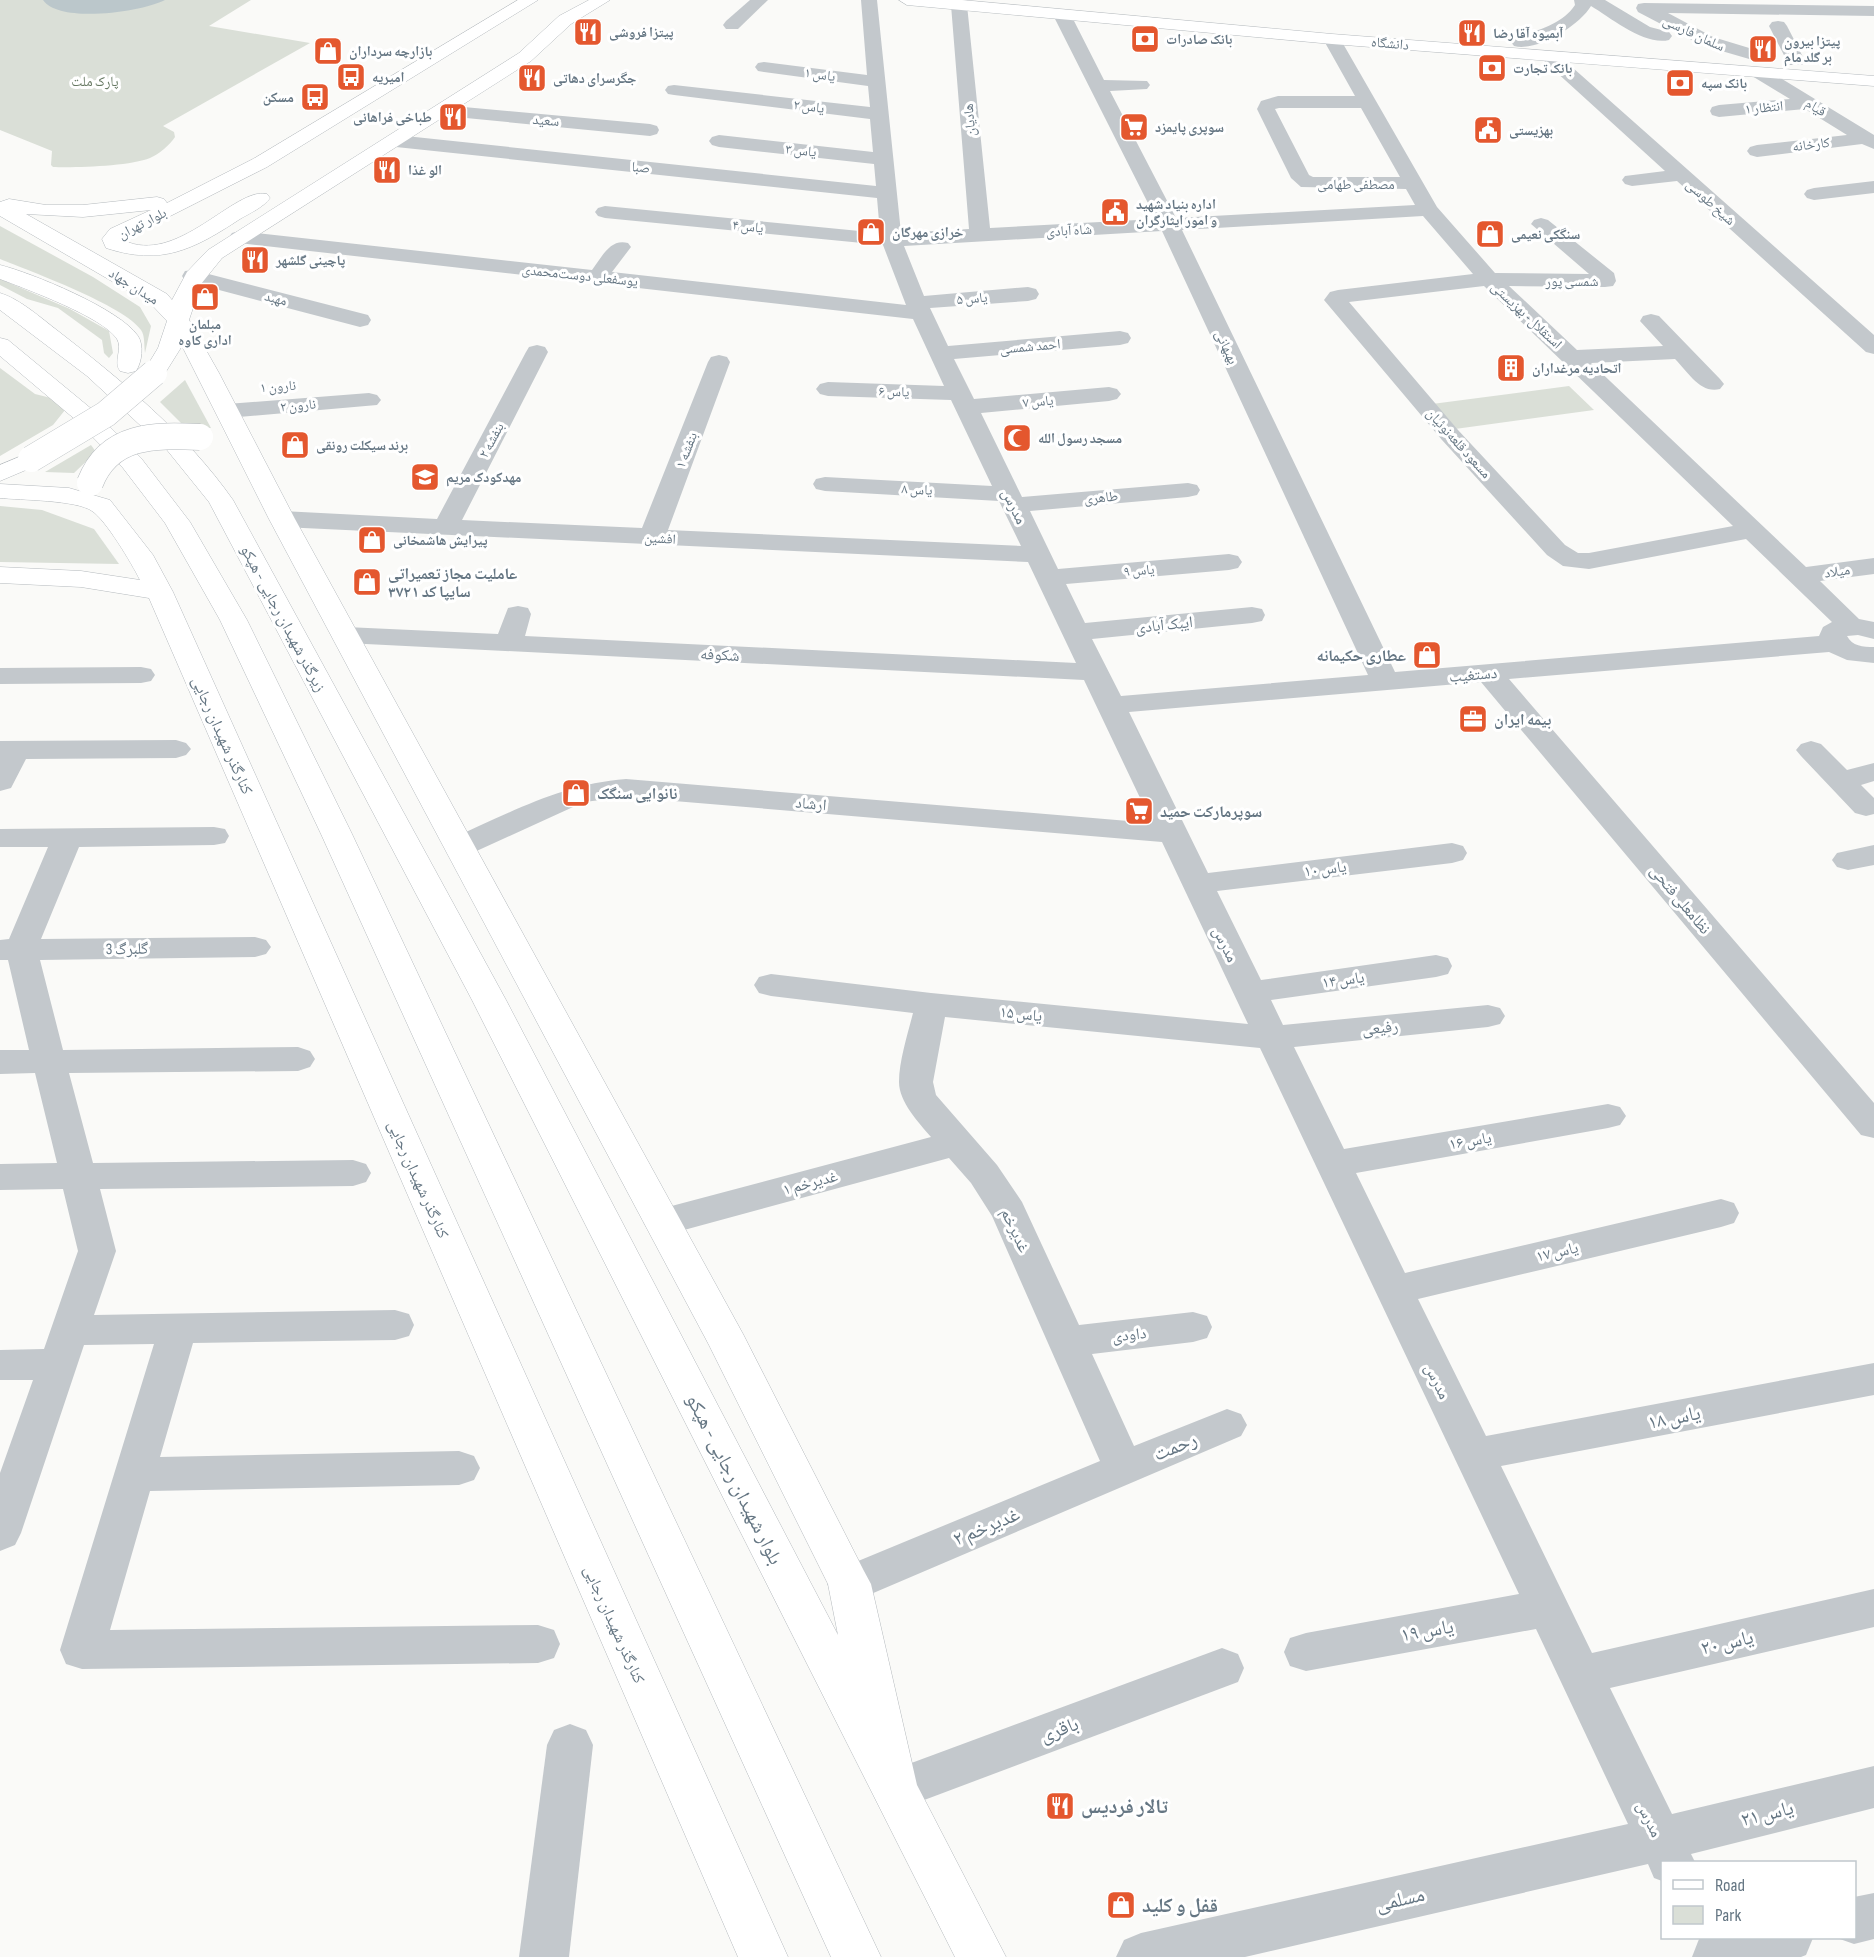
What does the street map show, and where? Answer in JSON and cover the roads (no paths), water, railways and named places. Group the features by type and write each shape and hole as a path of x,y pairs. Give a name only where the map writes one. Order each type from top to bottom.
{"main road":[{"name":"بلوار تهران","path":"275,189 176,246 146,251 113,244 112,239 117,233 191,199 260,163 530,0"},
{"path":"507,46 565,20 602,0"},
{"name":"دانشگاه","path":"907,0 1332,39 1549,56 1760,65 1797,61 1874,67"},
{"name":"دانشگاه","path":"1006,0 1521,42 1760,65 1874,81"},
{"path":"0,474 31,459 106,414 154,373 164,361 172,345 185,292 193,276 215,254 525,57 565,20"},
{"path":"0,203 34,211 64,213 99,212 191,199"},
{"name":"میدان جهاد","path":"0,208 159,299 178,320"},
{"path":"0,271 110,322 129,339 128,366 119,403"},
{"name":"زیرگذر شهیدان رجایی - هپکو","path":"0,300 36,325 117,389 176,446 220,500 489,1000"},
{"path":"178,320 282,519 739,1364 849,1584 895,1790"},
{"path":"0,345 74,403 131,462 173,517 209,576 248,648 356,874 422,1022 856,1957"},
{"path":"0,491 69,496 95,494 93,469 104,455 125,444 149,438 200,437 249,455"},
{"name":"کنارگذر شهیدان رجایی","path":"95,494 140,555 160,592 763,1957"},
{"path":"0,575 44,574 94,579 160,592"},
{"path":"489,1000 570,1053"},
{"name":"بلوار شهیدان رجایی - هپکو","path":"489,1000 981,1957"}],"street":[{"path":"732,25 760,0"},
{"name":"مدرس","path":"869,0 891,240 919,308 1665,1851"},
{"path":"1521,42 1550,32 1568,22 1580,11 1583,5 1582,0"},
{"path":"1593,0 1651,34 1677,36 1681,33 1673,24"},
{"path":"1636,4 1874,11"},
{"name":"سلمان فارسی","path":"1636,4 1707,41 1760,65"},
{"name":"هادیان","path":"959,5 980,235"},
{"name":"بهبهانی","path":"1062,15 1169,225 1385,681"},
{"path":"1778,26 1797,61"},
{"name":"استقلال- بهزیستی","path":"1332,39 1428,210 1489,279 1801,576 1853,633"},
{"name":"شیخ طوسی","path":"1549,56 1874,347"},
{"name":"قیام","path":"1760,65 1809,103 1870,140"},
{"name":"یاس ۱","path":"765,67 876,82"},
{"path":"1099,86 1141,84"},
{"name":"یاس ۲","path":"674,90 879,114"},
{"name":"مصطفی طهامی","path":"1366,102 1278,102 1268,105 1266,109 1301,178 1308,183 1413,183"},
{"name":"انتظار ۱","path":"1719,111 1809,103"},
{"name":"سعید","path":"442,111 650,130"},
{"name":"کارخانه","path":"1757,150 1870,140"},
{"name":"صبا","path":"396,141 886,193"},
{"name":"یاس ۳","path":"719,141 884,159"},
{"path":"1632,180 1682,175"},
{"path":"1814,194 1874,187"},
{"name":"شاه آبادی","path":"891,240 1428,210"},
{"name":"یاس ۴","path":"605,212 891,240"},
{"name":"شمسی پور","path":"1489,279 1600,283 1605,281 1606,278 1541,224"},
{"name":"یوسفعلی دوست‌محمدی","path":"239,237 597,277 919,308"},
{"path":"597,277 621,247"},
{"name":"مهبد","path":"193,276 360,320"},
{"name":"مسعود قلعه‌نوئیان","path":"1489,279 1338,297 1335,300 1450,435 1556,550 1572,560 1589,561 1753,530"},
{"name":"یاس ۵","path":"919,308 1028,294"},
{"path":"1651,321 1712,384"},
{"name":"احمد شمسی","path":"941,353 1120,338"},
{"name":"بنفشه ۲","path":"445,528 537,352"},
{"path":"1571,357 1681,352"},
{"name":"بنفشه ۱","path":"652,537 719,362"},
{"name":"نارون ۱","path":"222,401 339,382"},
{"name":"یاس ۶","path":"828,389 963,400"},
{"name":"یاس ۷","path":"963,400 1108,394"},
{"name":"نارون ۲","path":"222,401 369,400"},
{"name":"یاس ۸","path":"825,484 1012,500"},
{"name":"طاهری","path":"1012,500 1188,490"},
{"name":"افشین","path":"282,519 652,537 1043,566"},
{"name":"یاس ۹","path":"1043,566 1229,562"},
{"name":"میلاد","path":"1801,576 1874,566"},
{"path":"509,644 518,614"},
{"name":"ایبک آبادی","path":"1076,632 1252,615"},
{"path":"1853,633 1848,652 1874,655"},
{"name":"دستغیب","path":"1111,705 1489,673 1853,633"},
{"name":"شکوفه","path":"346,635 1095,672"},
{"name":"نظامعلی فتحی","path":"1489,673 1874,1126"},
{"path":"0,676 141,675"},
{"path":"0,782 8,750 176,749"},
{"path":"1811,750 1866,807"},
{"path":"1841,781 1874,771"},
{"name":"ارشاد","path":"459,847 573,796 597,790 626,788 1173,834"},
{"path":"0,838 214,836"},
{"path":"0,1533 97,1251 48,1062 10,950 68,837"},
{"name":"یاس ۱۰","path":"1197,884 1452,853"},
{"name":"گلبرگ 3","path":"10,950 255,947"},
{"name":"یاس ۱۴","path":"1250,992 1437,966"},
{"name":"یاس ۱۵","path":"771,985 931,1004 1272,1038"},
{"name":"غدیرخم","path":"931,1004 915,1082 928,1110 984,1174 1009,1212 1123,1467"},
{"name":"رفیعی","path":"1272,1038 1488,1017"},
{"path":"0,1062 298,1059"},
{"name":"یاس ۱۶","path":"1333,1164 1608,1116"},
{"name":"غدیرخم ۱","path":"662,1222 957,1143"},
{"path":"0,1177 353,1173"},
{"name":"یاس ۱۷","path":"1393,1290 1721,1213"},
{"path":"0,1365 64,1347 178,1328 395,1325"},
{"name":"داودی","path":"1066,1342 1192,1326"},
{"path":"178,1328 82,1650 538,1644"},
{"name":"یاس ۱۸","path":"1474,1455 1874,1379"},
{"name":"رحمت","path":"1123,1467 1227,1425"},
{"name":"غدیرخم ۲","path":"849,1584 1123,1467"},
{"path":"135,1474 459,1468"},
{"name":"یاس ۱۹","path":"1306,1652 1548,1608"},
{"name":"یاس ۲۰","path":"1580,1675 1874,1608"},
{"name":"باقری","path":"895,1790 1222,1668"},
{"path":"544,1957 570,1745"},
{"name":"یاس ۲۱","path":"1665,1851 1874,1787"},
{"name":"مسلمی","path":"1141,1957 1665,1851"},
{"path":"1856,1920 1874,1916"},
{"path":"1713,1950 1783,1939"}],"place":[{"name":"پیتزا فروشی","path":"588,32"},
{"name":"آبمیوه آقا رضا","path":"1472,33"},
{"name":"بانک صادرات","path":"1145,39"},
{"name":"پیتزا بیرون بر گلد مام","path":"1763,49"},
{"name":"بازارچه سرداران","path":"328,51"},
{"name":"بانک تجارت","path":"1492,68"},
{"name":"امیریه","path":"351,77"},
{"name":"جگرسرای دهاتی","path":"532,78"},
{"name":"بانک سپه","path":"1680,83"},
{"name":"مسکن","path":"315,97"},
{"name":"طباخی فراهانی","path":"453,117"},
{"name":"سوپری پایمزد","path":"1134,127"},
{"name":"بهزیستی","path":"1488,130"},
{"name":"الو غذا","path":"387,170"},
{"name":"اداره بنیاد شهید و امور ایثارگران","path":"1115,212"},
{"name":"خرازی مهرگان","path":"871,232"},
{"name":"سنگکی نعیمی","path":"1490,234"},
{"name":"پاچینی گلشهر","path":"255,260"},
{"name":"مبلمان اداری کاوه","path":"205,297"},
{"name":"اتحادیه مرغداران","path":"1511,368"},
{"name":"مسجد رسول الله","path":"1017,438"},
{"name":"برند سیکلت رونقی","path":"295,445"},
{"name":"مهدکودک مریم","path":"425,477"},
{"name":"پیرایش هاشمخانی","path":"372,540"},
{"name":"عاملیت مجاز تعمیراتی سایپا کد ۳۷۲۱","path":"367,582"},
{"name":"عطاری حکیمانه","path":"1427,655"},
{"name":"بیمه ایران","path":"1473,719"},
{"name":"نانوایی سنگک","path":"576,793"},
{"name":"سوپرمارکت حمید","path":"1139,811"},
{"name":"تالار فردیس","path":"1060,1806"},
{"name":"قفل و کلید","path":"1121,1905"}],"park label":[{"name":"پارک ملت","path":"95,81"}]}
